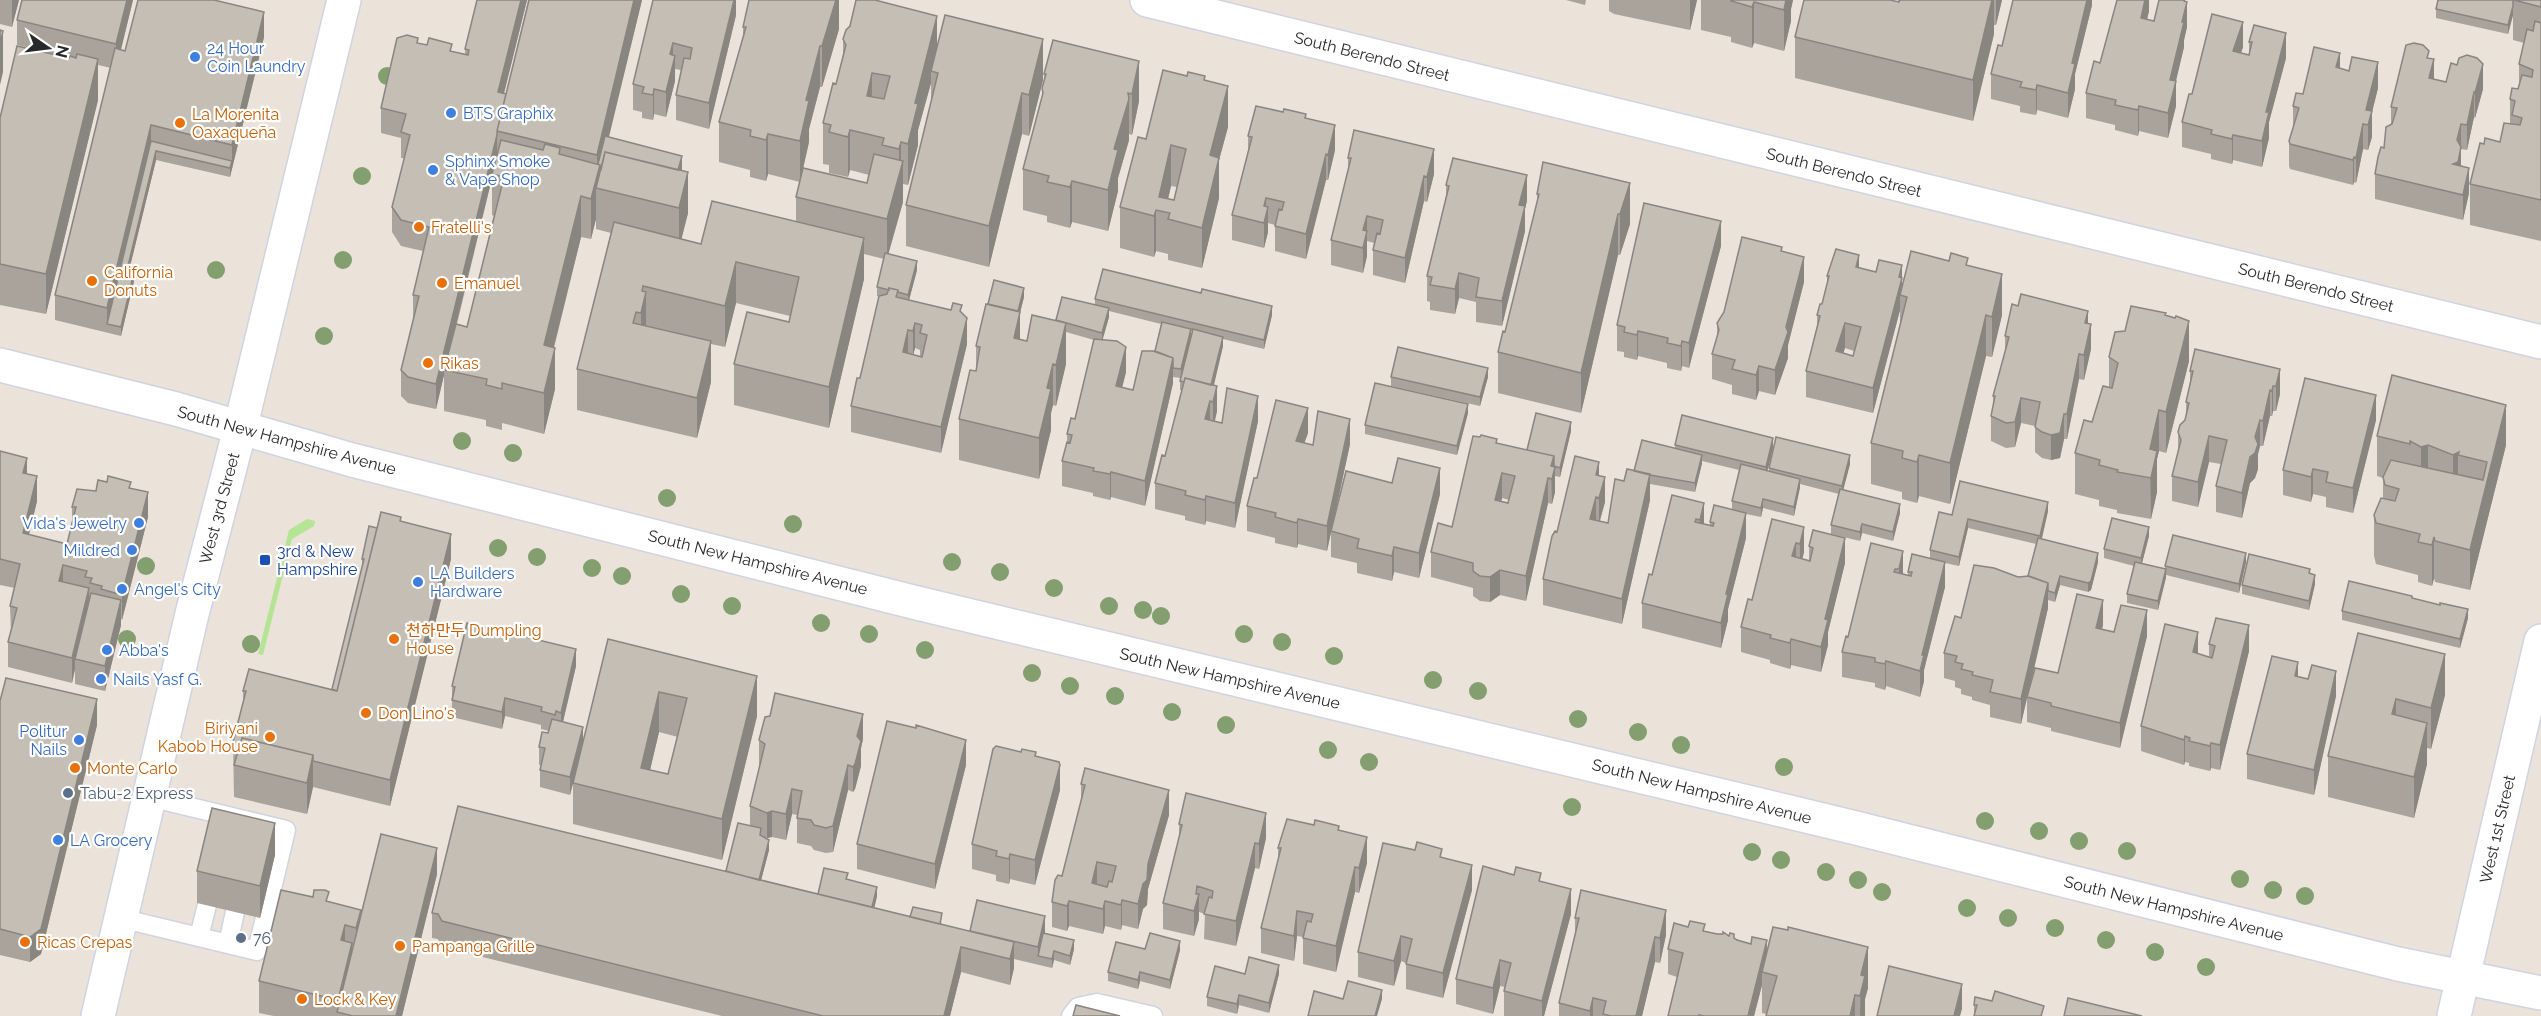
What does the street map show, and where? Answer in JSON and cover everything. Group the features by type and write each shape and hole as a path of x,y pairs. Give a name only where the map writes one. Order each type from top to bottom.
{"street":[{"name":"West 3rd Street","path":"98,1016 192,614 240,429 344,0"},
{"name":"South Berendo Street","path":"1147,0 2541,342"},
{"name":"South New Hampshire Avenue","path":"0,366 156,404 240,429 913,602 1856,828 2398,964 2463,975 2541,993"},
{"name":"West 1st Street","path":"2454,1016 2541,641"}],"lane":[{"path":"120,918 257,951 286,830 254,832 225,825 149,797"},
{"path":"199,937 207,905"},
{"path":"228,944 235,912"},
{"path":"1071,1016 1078,1007 1097,1003 1153,1016"}],"green space":[{"path":"307,519 315,521 314,526 292,539 263,655 258,654 289,530"}],"building":[{"path":"22,0 127,0 116,44 17,20"},
{"path":"138,0 214,0 264,12 232,145 151,125 107,308 55,295 115,48 125,51"},
{"path":"477,0 521,0 498,92 506,94 497,135 436,384 408,377 401,370 419,296 413,295 429,227 401,220 392,207 410,135 401,132 406,114 381,108 397,38 407,35 418,38 417,43 427,45 429,38 452,44 450,51 468,55 469,50 465,49"},
{"path":"529,0 634,0 597,155 497,131"},
{"path":"653,0 734,0 709,103 676,95 684,58 690,59 692,48 673,43 670,54 675,56 666,92 654,89 653,95 642,93 644,87 633,84"},
{"path":"749,0 836,0 822,46 820,46 806,100 809,101 800,141 768,134 766,140 750,136 751,130 719,122 746,27 743,27"},
{"path":"856,0 875,0 937,16 915,103 918,104 908,144 901,142 899,149 882,145 884,138 850,130 848,137 829,132 831,125 823,123 846,45 843,39 850,26","holes":["872,73 890,76 884,99 867,96"]},
{"path":"1731,0 1786,0 1784,10 1754,2 1752,7"},
{"path":"1804,0 1890,0 1899,2 1900,0 1992,0 1973,80 1795,37"},
{"path":"2013,0 2087,0 2072,63 2075,64 2068,93 2037,85 2036,90 2020,87 2022,82 1991,74 1998,45 2002,46"},
{"path":"2117,0 2145,0 2141,18 2154,21 2159,0 2187,2 2170,80 2176,81 2168,113 2139,106 2138,110 2115,105 2116,100 2086,93 2094,61 2100,63"},
{"path":"2438,0 2513,0 2513,6 2508,25 2436,9"},
{"path":"2514,0 2541,0 2541,7"},
{"path":"2212,14 2243,22 2233,51 2249,55 2252,42 2249,42 2254,25 2286,33 2266,112 2269,112 2262,141 2233,135 2232,139 2211,134 2212,130 2182,122 2189,94 2192,94"},
{"path":"945,15 1043,39 1029,95 1022,93 989,226 906,205 938,73 931,71"},
{"path":"2535,21 2541,23 2541,200 2470,184 2480,143 2484,144 2485,138 2500,142 2504,123 2520,125 2522,118 2512,115 2515,101 2510,99 2512,88 2518,89 2522,75 2532,77 2533,70 2519,64 2527,29 2533,31"},
{"path":"1053,40 1139,61 1132,94 1128,93 1129,99 1114,149 1118,150 1108,190 1072,181 1070,187 1047,182 1049,176 1023,169 1043,93 1046,74 1044,74"},
{"path":"2414,43 2423,45 2429,51 2427,58 2434,59 2429,78 2446,82 2451,63 2457,65 2459,58 2467,55 2477,58 2483,64 2467,125 2461,124 2457,140 2461,147 2458,162 2453,164 2469,168 2463,195 2375,174 2381,147 2384,148 2386,127 2392,124 2397,108 2391,107 2406,45"},
{"path":"17,46 69,58 70,56 76,58 77,54 98,59 46,274 0,264 0,118"},
{"path":"2314,47 2340,53 2336,67 2349,71 2352,57 2378,62 2366,110 2372,111 2368,125 2363,124 2356,158 2354,157 2353,160 2290,144 2299,108 2293,106 2296,93 2303,94"},
{"path":"1163,70 1187,76 1188,72 1205,76 1204,80 1228,86 1210,155 1219,158 1202,228 1168,219 1170,213 1156,210 1154,216 1120,207 1138,137 1146,139","holes":["1171,145 1186,149 1174,200 1159,197"]},
{"path":"1256,106 1306,114 1305,118 1335,125 1306,234 1275,226 1279,209 1282,210 1284,202 1266,198 1264,206 1268,207 1264,223 1232,215 1252,137 1248,136"},
{"path":"1354,130 1434,149 1427,177 1424,176 1405,258 1373,250 1383,220 1367,216 1363,230 1367,231 1363,248 1331,240 1351,158 1348,158"},
{"path":"605,136 682,156 678,170 605,152 600,170 598,164"},
{"path":"501,140 543,150 545,144 560,148 559,154 600,165 591,199 581,196 544,345 555,348 544,393 502,383 502,389 486,385 487,379 444,370 456,324 467,327 504,177 492,174"},
{"path":"151,141 232,161 230,168 156,151 127,270 134,272 121,327 107,324"},
{"path":"605,152 688,172 679,208 596,188"},
{"path":"874,154 903,161 887,219 796,197 803,168 867,183"},
{"path":"1453,158 1527,175 1519,205 1525,206 1502,301 1476,297 1479,278 1459,273 1455,289 1430,285 1432,277 1427,276 1449,186 1446,185"},
{"path":"1543,162 1630,183 1620,214 1618,214 1581,373 1498,352 1539,194 1537,194"},
{"path":"712,201 864,238 829,387 734,364 747,312 789,322 799,277 736,262 725,306 643,286 642,291 646,292 641,313 636,312 633,323 711,341 697,398 577,369 614,222 701,244"},
{"path":"1644,203 1721,221 1689,343 1682,341 1681,346 1667,343 1668,338 1638,331 1637,335 1624,332 1625,327 1617,325"},
{"path":"1742,237 1782,247 1781,251 1804,257 1786,327 1788,332 1775,370 1759,366 1756,375 1732,369 1735,360 1712,354 1719,330 1717,323 1724,312"},
{"path":"1836,249 1859,255 1856,267 1876,272 1879,260 1902,265 1899,277 1902,278 1873,388 1806,371 1820,316 1817,315 1829,276 1827,276","holes":["1845,323 1861,327 1853,356 1836,351"]},
{"path":"1911,251 1949,261 1951,253 1968,258 1966,265 2002,274 1992,317 1986,315 1950,463 1919,455 1917,462 1902,458 1903,451 1871,443 1907,297 1900,295"},
{"path":"885,253 917,261 908,295 898,290 877,287"},
{"path":"1103,269 1201,293 1202,289 1272,306 1264,340 1095,299"},
{"path":"994,280 1024,288 1018,311 988,304"},
{"path":"889,288 898,290 896,297 951,310 953,303 962,305 960,311 967,318 941,427 851,406 857,378 860,378 879,296 887,294","holes":["915,323 922,325 920,333 927,335 922,357 903,352 908,330 913,331"]},
{"path":"2021,294 2088,311 2085,323 2091,324 2084,355 2079,354 2067,414 2064,414 2060,433 2051,435 2035,427 2040,402 2021,398 2015,422 2006,423 1991,416 1995,396 1993,396 2009,337 2005,336 2012,304 2018,306"},
{"path":"1062,297 1109,308 1102,333 1056,320"},
{"path":"986,304 1020,312 1014,338 1027,341 1032,315 1066,323 1056,365 1053,364 1047,388 1051,389 1039,438 959,419 970,370 976,371 980,347 976,346"},
{"path":"2131,306 2166,313 2165,315 2189,321 2166,412 2159,410 2150,449 2157,451 2151,478 2117,472 2118,470 2099,465 2100,460 2075,453 2084,420 2092,422 2103,386 2112,388 2118,363 2109,357 2115,332 2125,331"},
{"path":"1162,322 1191,329 1181,369 1173,368 1173,358 1155,351"},
{"path":"1193,329 1223,337 1211,385 1185,378 1184,382 1180,381"},
{"path":"1094,339 1117,341 1126,347 1116,386 1133,390 1142,351 1153,351 1173,358 1145,481 1111,472 1110,474 1093,471 1094,468 1062,461 1067,442 1070,443 1072,435 1067,434 1071,418 1075,419"},
{"path":"1398,347 1488,368 1480,397 1391,377"},
{"path":"2195,349 2280,369 2276,386 2273,386 2272,391 2270,390 2263,421 2260,420 2255,437 2258,444 2255,453 2250,457 2242,493 2216,486 2227,440 2209,436 2198,482 2172,476 2181,440 2178,432 2185,420 2189,403 2186,402"},
{"path":"2392,375 2506,405 2470,550 2435,541 2434,537 2432,545 2418,542 2420,534 2376,523 2374,515 2381,498 2395,501 2399,489 2385,485 2383,477 2391,460 2483,480 2487,462 2458,455 2459,452 2453,455 2428,445 2421,447 2410,441 2410,444 2377,436"},
{"path":"1185,378 1217,386 1205,419 1222,423 1227,388 1258,396 1235,503 1206,496 1205,500 1185,495 1186,491 1155,483 1162,455 1165,456"},
{"path":"2305,378 2376,395 2353,488 2326,482 2328,472 2313,469 2311,477 2283,470"},
{"path":"1375,383 1468,404 1457,446 1365,425"},
{"path":"1276,400 1308,408 1296,441 1313,445 1318,411 1350,419 1327,526 1298,519 1297,523 1275,517 1276,513 1247,506 1254,478 1257,478"},
{"path":"1536,413 1571,422 1560,468 1554,466 1554,456 1527,450"},
{"path":"1682,415 1773,438 1766,467 1675,445"},
{"path":"1481,435 1497,439 1496,443 1554,456 1551,466 1555,467 1552,479 1548,478 1526,576 1500,570 1490,577 1480,576 1473,571 1473,563 1431,552 1438,523 1452,527 1473,436 1480,437","holes":["1502,473 1515,476 1508,503 1495,500"]},
{"path":"1776,437 1850,455 1842,486 1769,468"},
{"path":"1642,440 1702,455 1695,483 1634,471"},
{"path":"0,451 27,458 23,473 37,476 23,533 67,544 76,507 72,507 77,489 96,491 98,480 107,482 108,476 131,482 129,488 148,492 122,595 90,583 92,578 85,577 87,571 63,565 59,581 89,588 72,658 8,642 17,608 10,606 20,564 0,559"},
{"path":"1575,456 1599,462 1596,475 1605,477 1590,519 1608,523 1615,479 1624,481 1627,469 1650,474 1622,599 1543,579 1552,536 1555,531 1557,532"},
{"path":"1398,458 1440,468 1419,553 1394,547 1392,556 1357,548 1359,539 1331,531 1346,471 1392,483"},
{"path":"1741,464 1800,479 1794,507 1763,499 1761,508 1732,501"},
{"path":"1960,481 2048,502 2040,536 1968,519 1959,557 1930,550 1939,512 1952,515"},
{"path":"1840,489 1900,504 1893,532 1862,524 1860,532 1831,525"},
{"path":"1672,495 1704,503 1700,520 1696,519 1695,522 1713,526 1714,523 1710,522 1714,505 1746,513 1721,623 1642,603 1649,574 1652,575"},
{"path":"381,512 401,517 400,521 451,534 390,780 313,761 313,755 242,738 240,744 233,742 249,669 337,691"},
{"path":"2112,518 2149,527 2141,558 2104,549"},
{"path":"1772,519 1804,527 1800,544 1796,543 1792,556 1810,561 1813,548 1809,546 1813,530 1845,538 1825,619 1828,620 1821,647 1791,639 1790,643 1770,638 1771,635 1741,627 1748,599 1752,600"},
{"path":"369,526 377,528 337,691 332,689 364,559 362,559"},
{"path":"2173,535 2246,553 2239,584 2165,566"},
{"path":"2038,538 2098,553 2091,581 2088,583 2060,576 2055,593 2048,591 2048,583 2028,576"},
{"path":"1871,543 1903,551 1899,569 1895,569 1894,572 1911,576 1912,572 1908,572 1912,554 1945,562 1920,671 1886,661 1885,664 1875,662 1875,658 1842,652 1846,636 1848,637"},
{"path":"2249,554 2310,569 2309,573 2315,575 2309,601 2242,585"},
{"path":"2135,562 2166,569 2158,601 2127,594"},
{"path":"1974,565 1994,568 2018,577 2029,576 2048,583 2021,699 1990,692 1993,680 1972,675 1973,672 1961,669 1963,664 1955,662 1957,656 1944,653 1955,616 1961,618"},
{"path":"2349,581 2440,605 2440,603 2468,609 2460,639 2342,611"},
{"path":"91,593 121,600 105,666 75,659"},
{"path":"2077,594 2103,600 2096,628 2114,632 2121,605 2147,610 2120,723 2051,706 2051,703 2027,697 2035,668 2058,673"},
{"path":"2216,618 2249,625 2220,745 2211,743 2210,746 2189,741 2190,738 2185,736 2184,740 2141,726 2165,624 2198,632 2193,652 2212,658 2215,646 2209,644"},
{"path":"467,623 576,649 561,713 556,711 555,715 541,711 542,707 505,698 502,712 452,700 455,687 452,686"},
{"path":"2358,633 2445,654 2431,708 2396,699 2392,714 2427,723 2414,777 2328,756"},
{"path":"608,639 757,676 722,819 573,783","holes":["659,692 687,698 668,774 641,768"]},
{"path":"2272,656 2298,662 2295,676 2308,679 2312,665 2336,671 2314,770 2247,754"},
{"path":"6,678 97,699 41,929 30,937 0,929 0,701"},
{"path":"775,693 863,714 857,736 861,741 855,764 853,767 848,765 833,826 826,828 814,825 811,820 797,818 802,791 792,789 786,814 772,811 767,813 750,806 765,744 759,740 765,717 770,716"},
{"path":"552,719 583,727 570,777 540,770 545,748 539,747 542,732 548,733"},
{"path":"887,721 916,728 916,725 966,740 935,864 857,844"},
{"path":"242,738 313,755 307,783 234,765"},
{"path":"996,746 1021,752 1022,749 1036,752 1035,756 1059,762 1035,860 1010,854 1009,859 996,856 997,851 972,844 993,749"},
{"path":"1085,768 1169,790 1148,864 1147,880 1143,884 1138,904 1122,900 1121,905 1105,901 1103,909 1069,901 1067,906 1052,902 1055,880 1058,875 1062,876 1085,785 1081,784","holes":["1097,862 1116,866 1112,882 1109,881 1107,887 1092,883"]},
{"path":"1186,793 1266,813 1259,844 1255,843 1236,921 1204,914 1213,891 1197,886 1196,894 1199,894 1194,911 1163,903 1182,825 1179,824"},
{"path":"458,806 1014,942 1010,959 961,947 944,1016 823,1016 442,921 438,914 432,913"},
{"path":"212,808 275,823 260,886 197,871"},
{"path":"1287,819 1314,825 1315,820 1339,826 1338,830 1367,837 1359,868 1355,867 1336,946 1303,938 1307,921 1311,922 1313,914 1297,911 1294,936 1261,928 1281,848 1278,848"},
{"path":"738,823 761,828 760,835 769,840 759,880 726,871"},
{"path":"381,834 437,848 396,1016 353,1016 337,1012"},
{"path":"1417,842 1442,849 1440,857 1472,865 1443,973 1406,964 1412,939 1401,936 1394,961 1358,952 1383,843 1415,850"},
{"path":"1483,866 1514,875 1516,867 1541,873 1539,881 1571,889 1542,1001 1504,991 1511,963 1500,960 1493,988 1456,979"},
{"path":"824,868 848,873 846,879 877,887 872,907 818,894"},
{"path":"281,890 313,897 314,890 325,890 329,892 326,901 361,910 356,928 345,925 341,940 352,943 338,1000 259,981"},
{"path":"1581,890 1666,910 1660,938 1655,937 1636,1016 1603,1014 1606,1001 1593,998 1590,1011 1559,1003 1579,918 1575,918"},
{"path":"977,900 1045,916 1038,947 970,931"},
{"path":"913,907 942,913 940,924 910,917"},
{"path":"1690,921 1705,924 1703,931 1717,934 1723,934 1723,932 1729,936 1730,933 1734,934 1737,940 1751,944 1752,937 1767,940 1748,1016 1668,1016 1683,953 1668,949 1674,923 1688,927"},
{"path":"1773,927 1788,930 1788,927 1868,947 1861,975 1865,976 1860,996 1855,995 1850,1016 1766,1016 1777,976 1762,972"},
{"path":"1043,933 1074,940 1070,956 1054,951 1052,959 1038,956"},
{"path":"1150,933 1180,941 1170,980 1140,972 1138,980 1108,972 1116,942 1145,949"},
{"path":"1249,957 1279,965 1269,1003 1239,995 1237,1004 1207,997 1215,966 1245,974"},
{"path":"1889,966 1962,984 1954,1016 1877,1016"},
{"path":"1348,981 1382,990 1375,1016 1308,1016 1314,991 1343,999"},
{"path":"1995,991 2044,1006 2041,1016 1974,1016 1977,1005 1974,1005 1975,997 1992,1001"},
{"path":"2068,998 2142,1016 2064,1016"},
{"path":"1076,1005 1120,1016 1073,1016"}],"place":[{"name":"24 Hour Coin Laundry","path":"195,57"},
{"name":"BTS Graphix","path":"451,113"},
{"name":"La Morenita Oaxaqueña","path":"180,123"},
{"name":"Sphinx Smoke & Vape Shop","path":"433,170"},
{"name":"Fratelli's","path":"419,227"},
{"name":"California Donuts","path":"92,281"},
{"name":"Emanuel","path":"442,283"},
{"name":"Rikas","path":"428,363"},
{"name":"Vida's Jewelry","path":"139,523"},
{"name":"Mildred","path":"132,550"},
{"name":"3rd & New Hampshire","path":"265,560"},
{"name":"LA Builders Hardware","path":"418,582"},
{"name":"Angel's City","path":"122,589"},
{"name":"천하만두 Dumpling House","path":"394,639"},
{"name":"Abba's","path":"107,650"},
{"name":"Nails Yasf G.","path":"101,679"},
{"name":"Don Lino's","path":"366,713"},
{"name":"Biriyani Kabob House","path":"270,737"},
{"name":"Politur Nails","path":"79,740"},
{"name":"Monte Carlo","path":"75,768"},
{"name":"Tabu-2 Express","path":"68,793"},
{"name":"LA Grocery","path":"58,840"},
{"name":"76","path":"241,938"},
{"name":"Ricas Crepas","path":"25,942"},
{"name":"Pampanga Grille","path":"400,946"},
{"name":"Lock & Key","path":"302,999"}]}
